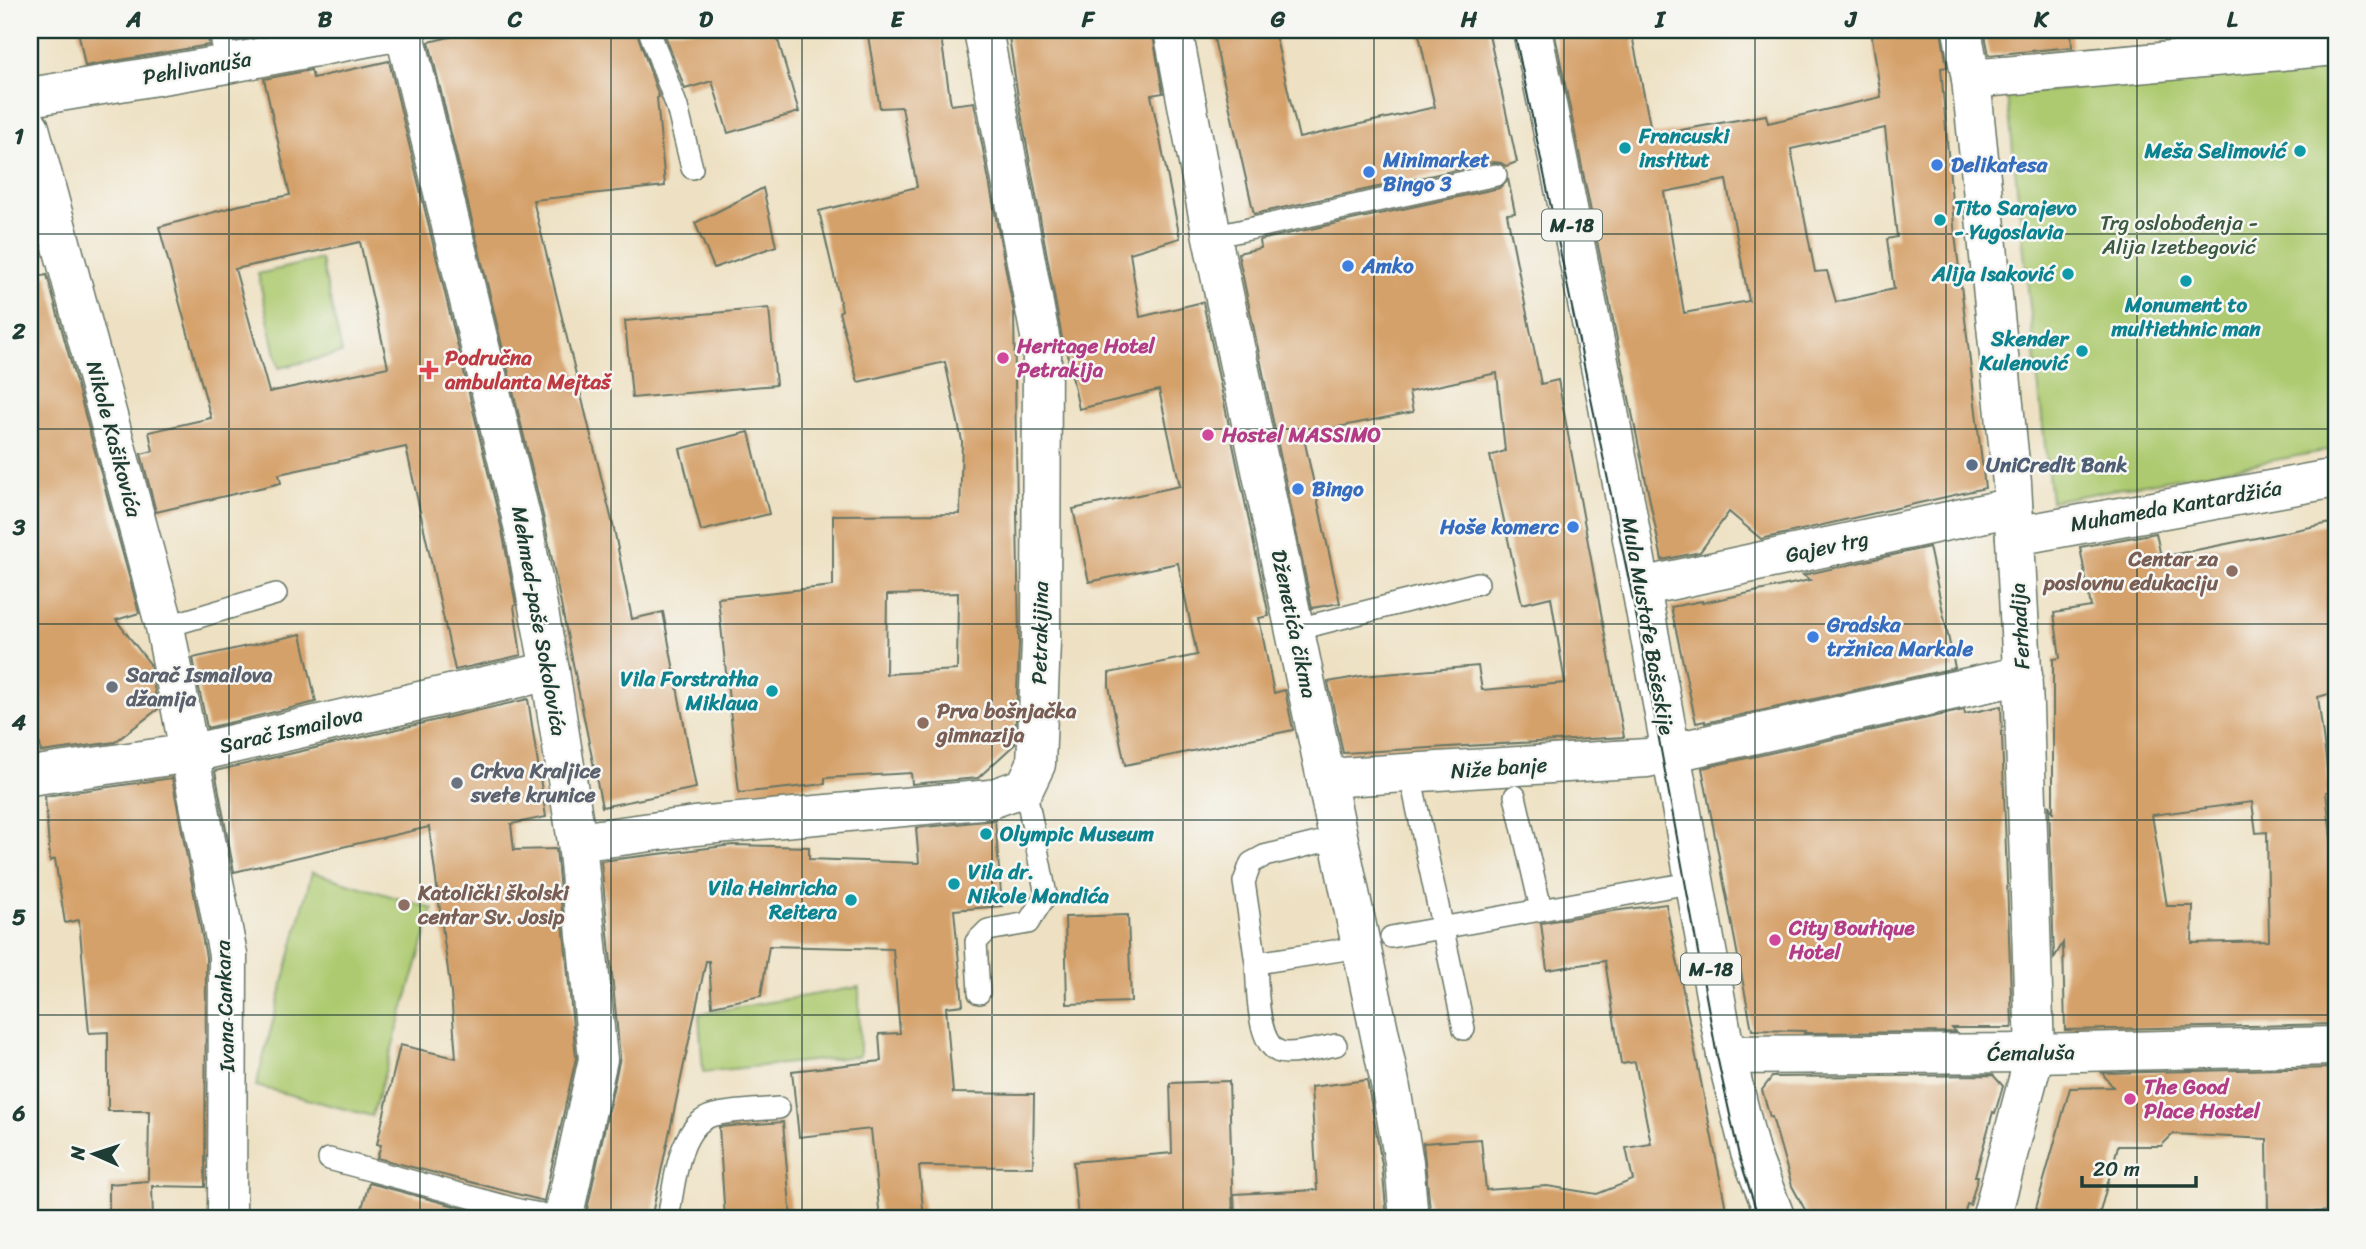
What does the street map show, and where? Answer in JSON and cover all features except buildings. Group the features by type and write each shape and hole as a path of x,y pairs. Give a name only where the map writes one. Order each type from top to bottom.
{"street":[{"name":"Pehlivanuša","path":"30,97 223,47 405,30"},
{"name":"Mehmed-paše Sokolovića","path":"405,30 523,525 577,842 598,1059 563,1219"},
{"name":"Petrakijina","path":"983,30 1042,347 1041,642 1035,764 1025,787"},
{"name":"Dženetića čikma","path":"1173,30 1212,237 1337,838 1376,942 1390,1083 1404,1162 1409,1219"},
{"name":"Mula Mustafe Bašeskije","path":"1532,30 1607,401 1726,1055 1750,1152 1776,1219"},
{"name":"Ferhadija","path":"1962,30 1972,79 2014,522 2023,674 2035,1054 1991,1219"},
{"path":"1972,79 2336,46"},
{"name":"Nikole Kašikovića","path":"30,128 165,627 189,753"},
{"name":"Muhameda Kantardžića","path":"2014,522 2336,478"},
{"name":"Gajev trg","path":"1641,587 2014,522"},
{"name":"Sarač Ismailova","path":"30,776 189,753 550,671"},
{"name":"Niže banje","path":"1326,778 1647,758 2023,674"},
{"name":"Ivana Cankara","path":"189,753 228,955 227,1219"},
{"path":"577,842 695,826 991,799 1025,787"},
{"name":"Ćemaluša","path":"1726,1055 2035,1054 2336,1046"}],"lane":[{"path":"649,30 677,107 692,168"},
{"path":"1212,237 1496,175"},
{"path":"1294,630 1478,583"},
{"path":"165,627 276,594"},
{"path":"1410,774 1464,1028"},
{"path":"979,993 976,942 988,930 1028,923 1046,895 1025,787"},
{"path":"1515,796 1541,909"},
{"path":"1336,1045 1284,1054 1272,1049 1263,1036 1244,882 1251,863 1264,856 1337,838"},
{"path":"1256,963 1695,883"},
{"path":"668,1219 680,1156 691,1131 711,1116 779,1108"},
{"path":"329,1159 519,1210 563,1219"}],"green space":[{"name":"Trg oslobođenja - Alija Izetbegović","path":"2336,61 2336,449 2051,501 2007,95"},
{"path":"321,259 342,353 279,368 258,274"},
{"path":"312,872 433,909 372,1116 256,1086"},
{"path":"859,987 860,1056 703,1072 699,1014"}],"tram line":[{"path":"1514,30 1637,619 1717,1056 1739,1156 1759,1219"}],"place":[{"name":"Francuski institut","path":"1625,148"},
{"name":"Meša Selimović","path":"2300,151"},
{"name":"Delikatesa","path":"1937,165"},
{"name":"Minimarket Bingo 3","path":"1369,172"},
{"name":"Tito Sarajevo - Yugoslavia","path":"1940,220"},
{"name":"Amko","path":"1348,266"},
{"name":"Alija Isaković","path":"2068,274"},
{"name":"Monument to multiethnic man","path":"2186,281"},
{"name":"Skender Kulenović","path":"2082,351"},
{"name":"Heritage Hotel Petrakija","path":"1003,358"},
{"name":"Područna ambulanta Mejtaš","path":"429,370"},
{"name":"Hostel MASSIMO","path":"1208,435"},
{"name":"UniCredit Bank","path":"1972,465"},
{"name":"Bingo","path":"1298,489"},
{"name":"Hoše komerc","path":"1573,527"},
{"name":"Centar za poslovnu edukaciju","path":"2232,571"},
{"name":"Gradska tržnica Markale","path":"1813,637"},
{"name":"Sarač Ismailova džamija","path":"112,687"},
{"name":"Vila Forstratha Miklaua","path":"772,691"},
{"name":"Prva bošnjačka gimnazija","path":"923,723"},
{"name":"Crkva Kraljice svete krunice","path":"457,783"},
{"name":"Olympic Museum","path":"986,834"},
{"name":"Vila dr. Nikole Mandića","path":"954,884"},
{"name":"Vila Heinricha Reitera","path":"851,900"},
{"name":"Katolički školski centar Sv. Josip","path":"404,905"},
{"name":"City Boutique Hotel","path":"1775,940"},
{"name":"The Good Place Hostel","path":"2130,1099"}]}
